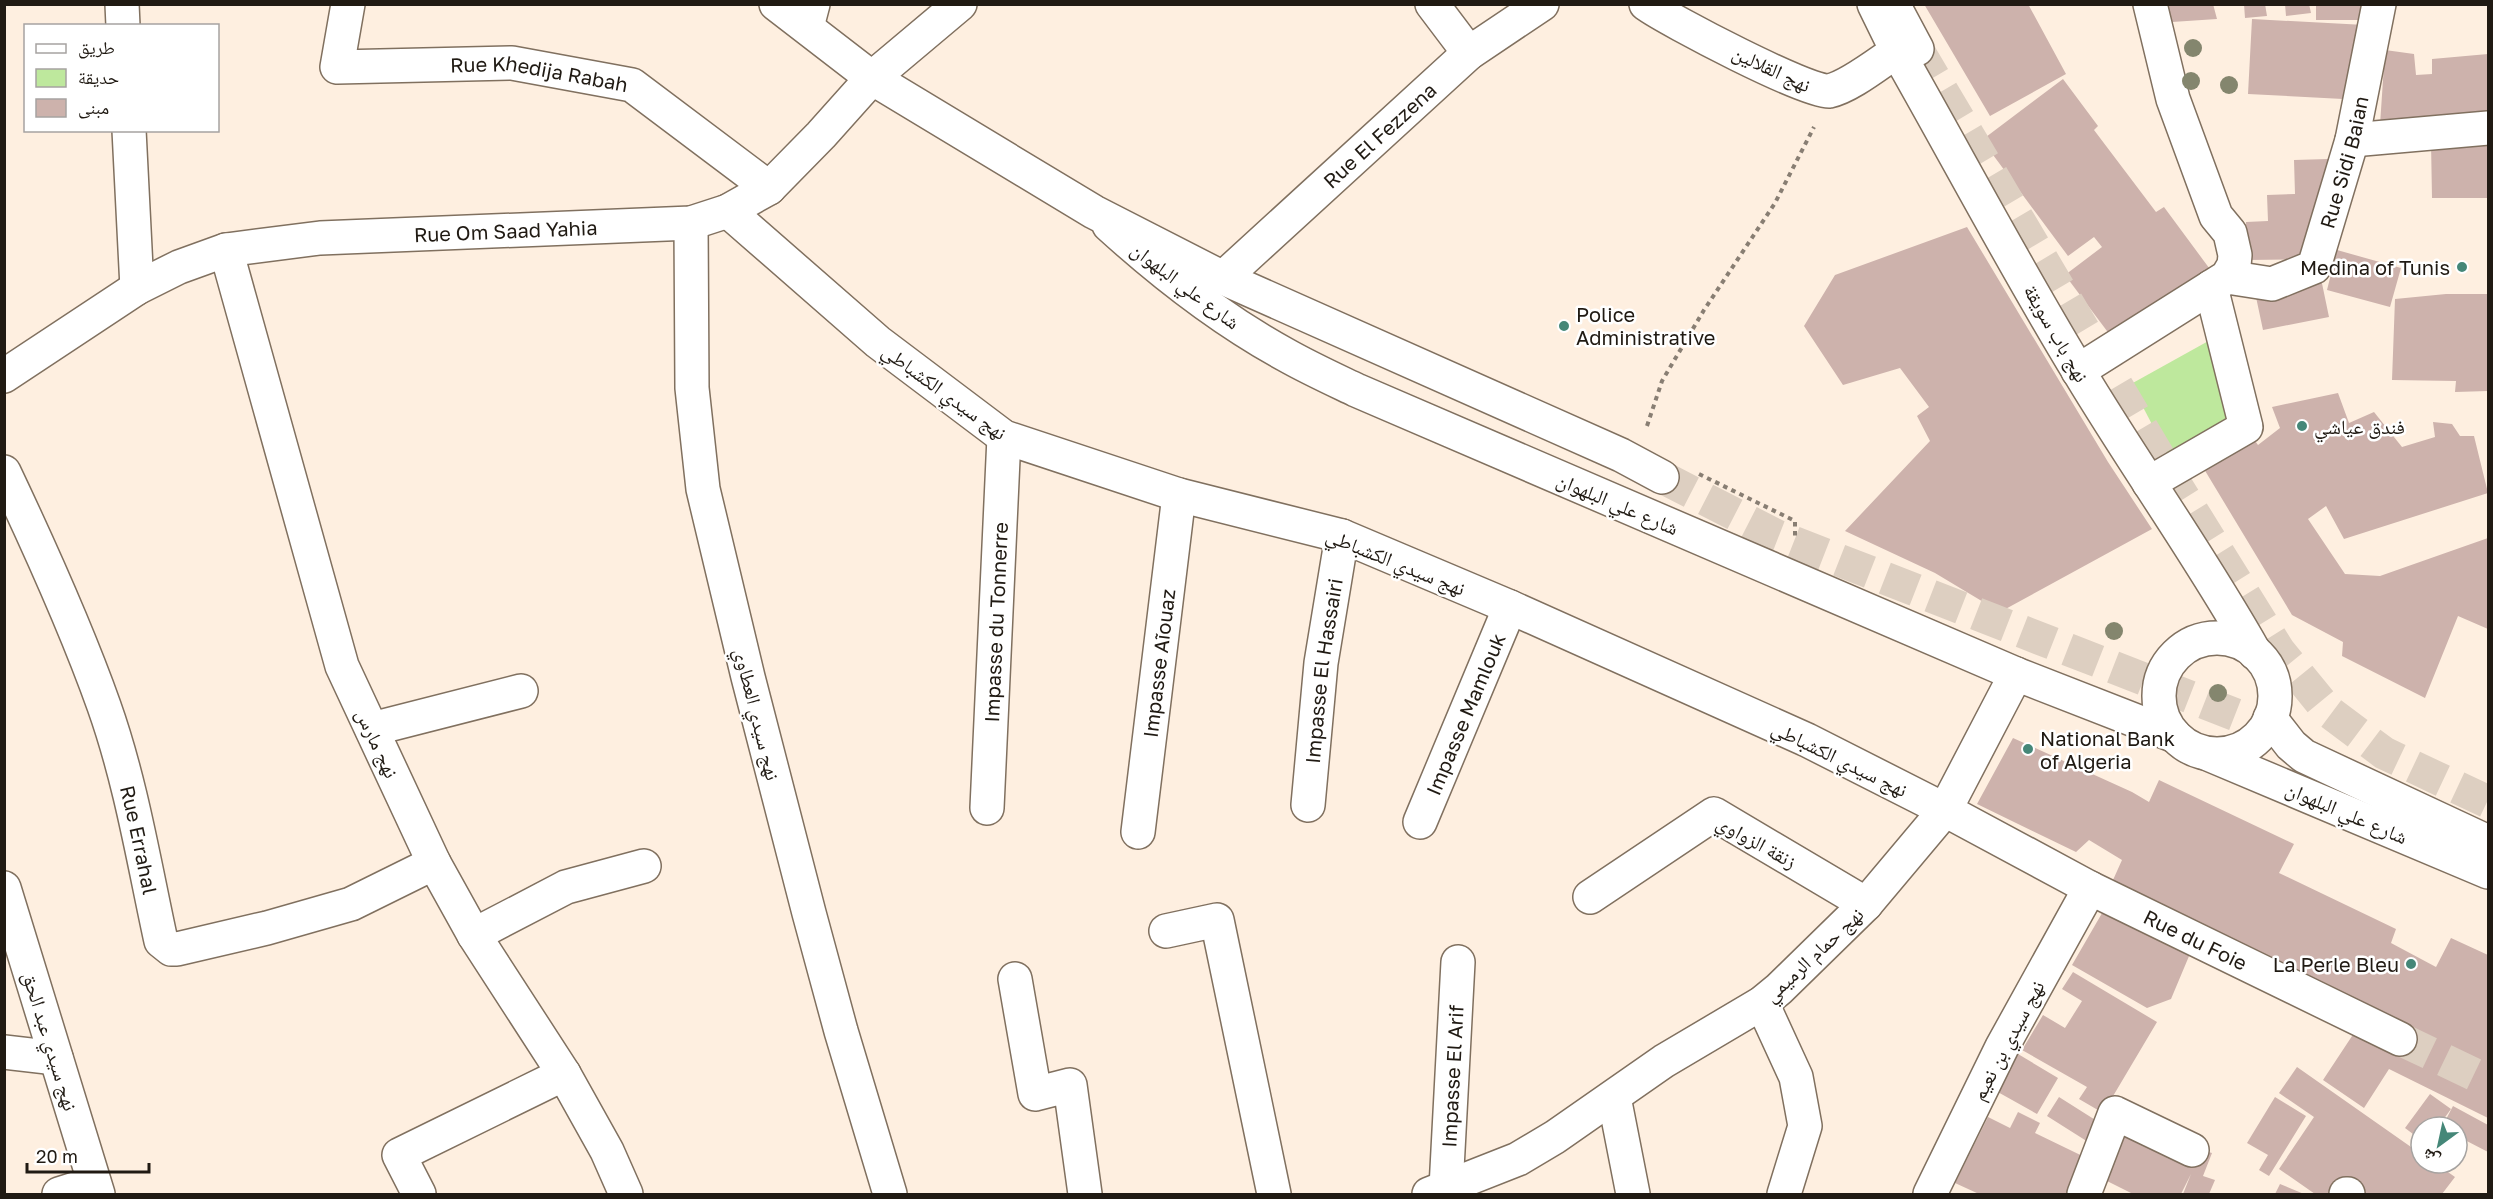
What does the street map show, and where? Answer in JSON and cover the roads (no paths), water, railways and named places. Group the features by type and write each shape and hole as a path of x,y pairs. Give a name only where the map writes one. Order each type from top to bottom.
{"street":[{"path":"122,4 123,24"},
{"name":"Rue Khedija Rabah","path":"348,4 337,67 512,63 632,85 769,188"},
{"name":"شارع علي البلهوان","path":"776,4 810,16 872,78 1094,212 1223,278 1621,455 1677,474"},
{"name":"Rue Om Saad Yahia","path":"4,376 137,288 178,267 226,250 320,238 691,223 728,211 769,188 872,78 960,4"},
{"path":"1432,4 1469,53"},
{"name":"Rue El Fezzena","path":"1223,278 1469,53 1542,4"},
{"name":"نهج القلالين","path":"1646,4 1811,88 1831,91 1907,50"},
{"name":"نهج باب سويقة","path":"1874,4 1907,50 2078,371 2222,593 2255,653"},
{"name":"نهج باب سويقة","path":"1893,4 1907,50"},
{"path":"2078,371 2219,282 2234,265 2235,255 2230,233 2216,216 2173,99 2150,4"},
{"name":"Rue Sidi Baian","path":"2219,282 2272,284 2314,267 2352,140 2379,4"},
{"path":"2352,140 2488,128"},
{"path":"129,132 137,288"},
{"name":"نهج سيدي الكشباطي","path":"728,211 878,342 1004,437 1179,495 1342,536 1510,607 1807,740 1945,810 2090,888"},
{"name":"شارع علي البلهوان","path":"1094,212 1153,265 1218,312 1285,355 1356,390 2016,674 2175,736"},
{"name":"نهج سيدي العطاوي","path":"691,223 692,388 703,489 748,677 809,913 841,1031 890,1194"},
{"name":"نهج مارس","path":"226,250 342,666 434,863 474,935 564,1074 607,1151 626,1194"},
{"path":"2149,483 2246,427 2219,282"},
{"name":"Impasse du Tonnerre","path":"987,808 1004,437"},
{"name":"Rue Errahal","path":"4,472 38,542 104,706 127,780 161,941 171,949 177,949 320,913 351,904 434,863"},
{"name":"Impasse Aĩouaz","path":"1138,832 1179,495"},
{"name":"Impasse El Hassairi","path":"1308,805 1321,663 1342,536"},
{"name":"Impasse Mamlouk","path":"1420,822 1510,607"},
{"path":"2224,638 2241,643 2255,653 2267,667 2273,683 2274,701 2270,718 2263,732 2237,750 2206,753 2189,746 2175,736 2164,721 2159,704 2160,686 2165,670 2175,655 2189,645 2224,638"},
{"name":"نهج حمام الرميمي","path":"1437,1191 1518,1159 1555,1137 1664,1061 1762,1003 1779,989 1866,904 1945,810 2016,674"},
{"path":"372,729 521,691"},
{"name":"شارع علي البلهوان","path":"2270,718 2291,745 2304,756 2488,842"},
{"name":"شارع علي البلهوان","path":"2206,753 2488,872"},
{"name":"زنقة الزواوي","path":"1590,897 1714,814 1866,904"},
{"path":"474,935 566,887 644,866"},
{"name":"نهج سيدي عبد الحق","path":"4,888 96,1189"},
{"name":"Rue du Foie","path":"2090,888 2400,1039"},
{"name":"نهج سيدي بن نعيم","path":"1930,1194 2002,1047 2090,888"},
{"path":"1166,931 1217,920 1274,1194"},
{"name":"Impasse El Arif","path":"1437,1191 1458,962"},
{"path":"1015,979 1035,1094 1070,1085 1085,1194"},
{"path":"1762,1003 1796,1077 1805,1126 1784,1194"},
{"path":"4,1052 56,1058"},
{"path":"419,1194 399,1155 564,1074"},
{"path":"1614,1097 1633,1194"},
{"path":"2084,1194 2115,1113 2192,1150"},
{"path":"59,1194 96,1189"}],"tunnel":[{"path":"1917,49 2169,474 2279,651 2328,711 2384,753 2488,802"},
{"path":"1662,477 1777,536 2295,738"},
{"path":"2400,1039 2488,1081"}],"place":[{"name":"Medina of Tunis","path":"2462,267"},
{"name":"Police Administrative","path":"1564,326"},
{"name":"فندق عياشي","path":"2302,426"},
{"name":"National Bank of Algeria","path":"2028,749"},
{"name":"La Perle Bleu","path":"2411,964"}]}
